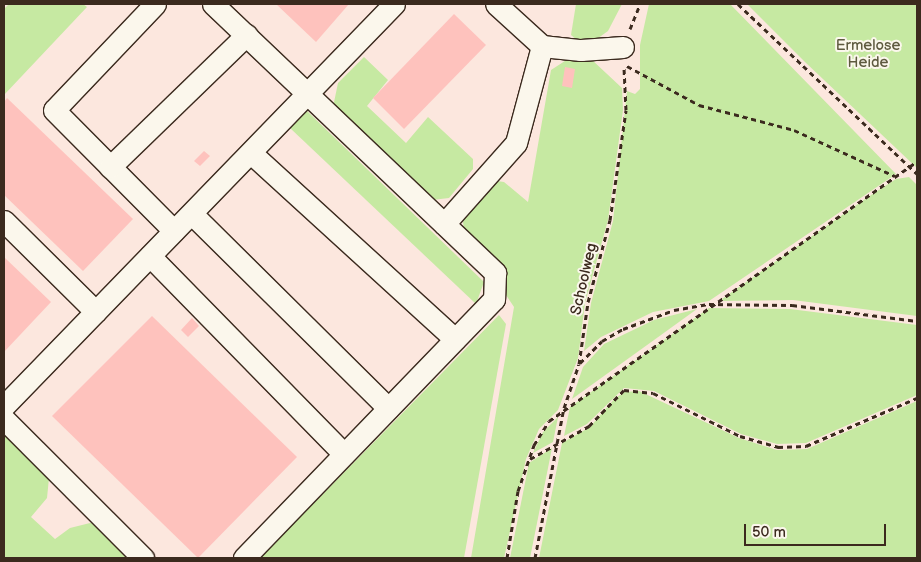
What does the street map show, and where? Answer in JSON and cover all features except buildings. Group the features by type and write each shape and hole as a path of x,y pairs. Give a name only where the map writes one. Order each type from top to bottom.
{"lane":[{"path":"155,4 54,110 174,232"},
{"path":"213,4 495,273 494,299 244,558"},
{"path":"8,394 96,312 394,4"},
{"path":"496,4 542,46 623,56"},
{"path":"110,167 246,35"},
{"path":"444,224 516,143 542,46"},
{"path":"251,153 455,339"},
{"path":"192,214 388,408"},
{"path":"4,221 96,312"},
{"path":"150,256 344,454"},
{"path":"4,419 143,558"}],"path":[{"name":"Schoolweg","path":"535,558 564,408 579,364 588,302 614,194 626,110 623,56 640,4"},
{"path":"738,4 917,174"},
{"path":"623,56 699,105 794,130 895,176"},
{"path":"508,558 527,462 541,431 564,408 710,304 917,161"},
{"path":"579,364 602,340 623,329 674,310 710,304 792,305 917,321"},
{"path":"527,462 558,442 589,426 624,390 653,393 740,436 778,447 806,446 917,398"}],"green space":[{"path":"9,4 83,4 87,7 4,95 4,9"},
{"path":"576,4 622,4 608,31 594,41 578,41 571,35"},
{"path":"649,4 730,4 896,174 709,301 653,312 601,337 584,351 591,303 613,221 627,91 635,94 640,89 640,45"},
{"name":"Ermelose Heide","path":"747,4 917,4 917,168 805,62"},
{"path":"364,57 388,80 367,106 406,143 428,117 473,159 473,169 449,198 432,200 333,107 338,83"},
{"path":"580,57 591,59 622,88 623,110 608,220 585,303 578,358 558,410 539,429 526,459 504,558 471,558 514,307 506,295 507,277 500,265 464,230 463,222 466,212 497,181 504,182 528,202 551,70 568,59"},
{"path":"307,111 484,282 476,304 290,128"},
{"path":"909,177 917,185 917,316 793,300 719,301 868,197 896,179"},
{"path":"709,308 790,309 917,325 917,395 806,443 777,444 741,434 654,391 624,388 587,424 564,436 570,407"},
{"path":"697,309 572,399 583,367 604,344 654,320"},
{"path":"499,315 506,324 464,558 260,558"},
{"path":"639,391 739,438 777,450 807,449 917,401 917,558 539,558 562,443 590,427 615,398 625,392"},
{"path":"558,417 553,442 533,453 543,432"},
{"path":"4,435 49,478 47,498 31,517 55,539 70,528 94,522 131,558 4,558"},
{"path":"552,448 530,558 510,558 529,463"}]}
